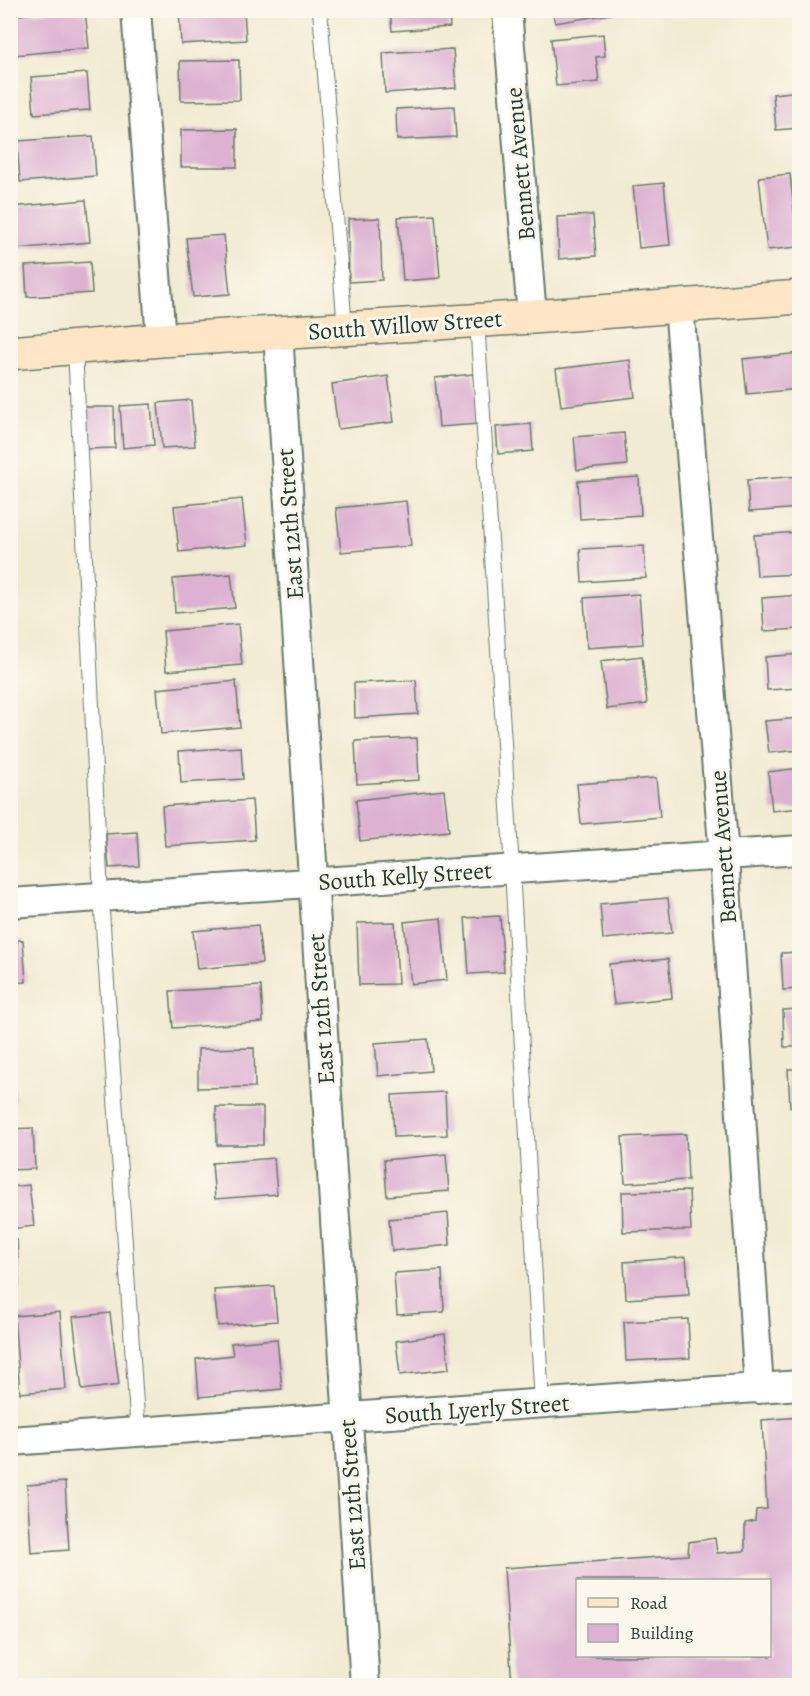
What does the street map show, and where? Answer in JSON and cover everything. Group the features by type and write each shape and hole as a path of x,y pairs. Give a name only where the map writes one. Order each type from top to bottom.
{"main road":[{"name":"South Willow Street","path":"10,353 161,340 477,321 800,297"}],"street":[{"path":"135,10 161,340"},
{"name":"Bennett Avenue","path":"507,10 532,317"},
{"name":"Bennett Avenue","path":"679,306 724,856 759,1389"},
{"name":"East 12th Street","path":"278,333 365,1686"},
{"name":"South Kelly Street","path":"10,903 800,850"},
{"name":"South Lyerly Street","path":"10,1441 800,1385"}],"lane":[{"path":"320,10 345,329"},
{"path":"477,321 512,869 542,1404"},
{"path":"75,348 101,897 138,1432"}],"building":[{"path":"62,10 85,10 89,48 14,55 10,16"},
{"path":"179,10 244,10 246,40 181,44"},
{"path":"390,10 449,10 450,27 392,31"},
{"path":"552,10 616,10 616,13 555,23"},
{"path":"603,34 605,56 596,57 599,82 556,86 551,39"},
{"path":"453,49 456,88 385,93 383,53"},
{"path":"239,60 240,100 181,101 180,61"},
{"path":"87,73 90,110 34,114 31,77"},
{"path":"800,91 800,128 776,130 773,94"},
{"path":"454,106 456,137 397,140 396,109"},
{"path":"237,129 237,167 181,167 181,130"},
{"path":"93,136 96,176 20,182 17,141"},
{"path":"790,174 798,247 767,250 759,177"},
{"path":"664,183 670,245 639,248 633,186"},
{"path":"86,200 90,242 16,249 12,207"},
{"path":"435,215 440,278 403,281 398,217"},
{"path":"593,215 596,256 559,259 557,217"},
{"path":"380,218 382,280 349,282 348,219"},
{"path":"224,235 230,294 193,297 186,238"},
{"path":"90,262 92,293 27,297 25,266"},
{"path":"800,353 800,389 747,394 743,359"},
{"path":"630,360 635,397 561,406 556,369"},
{"path":"473,374 478,424 439,427 435,378"},
{"path":"388,376 394,422 338,429 332,384"},
{"path":"191,400 195,446 162,448 158,403"},
{"path":"151,404 154,445 123,448 120,406"},
{"path":"82,407 114,407 115,448 82,449"},
{"path":"531,424 533,451 498,454 496,427"},
{"path":"624,433 627,465 577,470 574,437"},
{"path":"800,476 800,508 749,512 747,480"},
{"path":"639,477 641,515 580,519 578,481"},
{"path":"242,499 247,545 179,552 174,506"},
{"path":"406,501 411,546 341,552 336,508"},
{"path":"800,532 800,574 757,576 754,535"},
{"path":"644,546 646,578 582,582 580,549"},
{"path":"231,574 235,608 175,613 173,579"},
{"path":"639,594 643,644 587,648 584,598"},
{"path":"800,595 800,629 764,631 762,598"},
{"path":"238,624 242,665 166,671 163,631"},
{"path":"800,654 800,688 767,690 765,657"},
{"path":"642,656 647,704 607,709 601,661"},
{"path":"416,680 418,714 355,718 354,683"},
{"path":"236,681 240,727 161,734 157,689"},
{"path":"800,718 800,750 769,753 765,721"},
{"path":"417,738 419,780 357,784 355,741"},
{"path":"241,747 243,779 181,783 179,751"},
{"path":"800,768 800,808 772,811 768,772"},
{"path":"656,778 660,817 581,824 577,784"},
{"path":"444,790 449,831 360,841 356,800"},
{"path":"252,800 255,840 165,846 162,806"},
{"path":"137,832 139,866 109,868 106,834"},
{"path":"668,898 672,933 603,939 600,904"},
{"path":"500,916 504,972 469,974 465,918"},
{"path":"441,918 447,980 411,984 404,922"},
{"path":"395,922 398,984 359,985 357,923"},
{"path":"258,925 262,963 197,969 193,931"},
{"path":"23,940 26,982 10,983 10,941"},
{"path":"800,952 800,989 783,990 781,953"},
{"path":"668,959 672,998 614,1004 609,964"},
{"path":"261,986 263,1022 173,1028 170,991"},
{"path":"800,1009 800,1047 784,1047 783,1010"},
{"path":"428,1039 431,1071 378,1076 375,1043"},
{"path":"254,1048 255,1087 198,1088 198,1049"},
{"path":"10,1058 12,1058 15,1101 10,1101"},
{"path":"788,1069 800,1069 800,1107 790,1107"},
{"path":"445,1092 447,1135 394,1137 392,1095"},
{"path":"216,1107 263,1107 263,1145 217,1145"},
{"path":"794,1123 800,1123 800,1166 797,1166"},
{"path":"33,1128 35,1169 10,1170 10,1129"},
{"path":"686,1134 688,1180 625,1183 622,1137"},
{"path":"446,1154 449,1191 387,1196 384,1160"},
{"path":"274,1158 277,1194 215,1199 212,1163"},
{"path":"29,1185 34,1226 10,1229 10,1187"},
{"path":"689,1191 691,1230 623,1232 622,1192"},
{"path":"448,1213 450,1245 392,1251 389,1219"},
{"path":"10,1240 17,1240 19,1286 10,1286"},
{"path":"686,1257 689,1295 626,1299 624,1262"},
{"path":"442,1270 444,1312 397,1315 394,1273"},
{"path":"274,1286 277,1321 218,1326 214,1290"},
{"path":"60,1312 66,1389 20,1393 14,1316"},
{"path":"110,1313 119,1385 82,1390 73,1317"},
{"path":"688,1319 690,1358 626,1361 624,1322"},
{"path":"445,1334 449,1369 400,1375 396,1341"},
{"path":"277,1339 282,1389 199,1397 196,1359 233,1355 231,1343"},
{"path":"800,1417 800,1686 512,1686 504,1568 688,1555 689,1542 715,1538 717,1553 745,1551 745,1523 755,1521 756,1510 767,1509 762,1420"},
{"path":"65,1482 69,1550 31,1553 27,1485"},
{"path":"10,1498 12,1498 15,1557 10,1557"}]}
